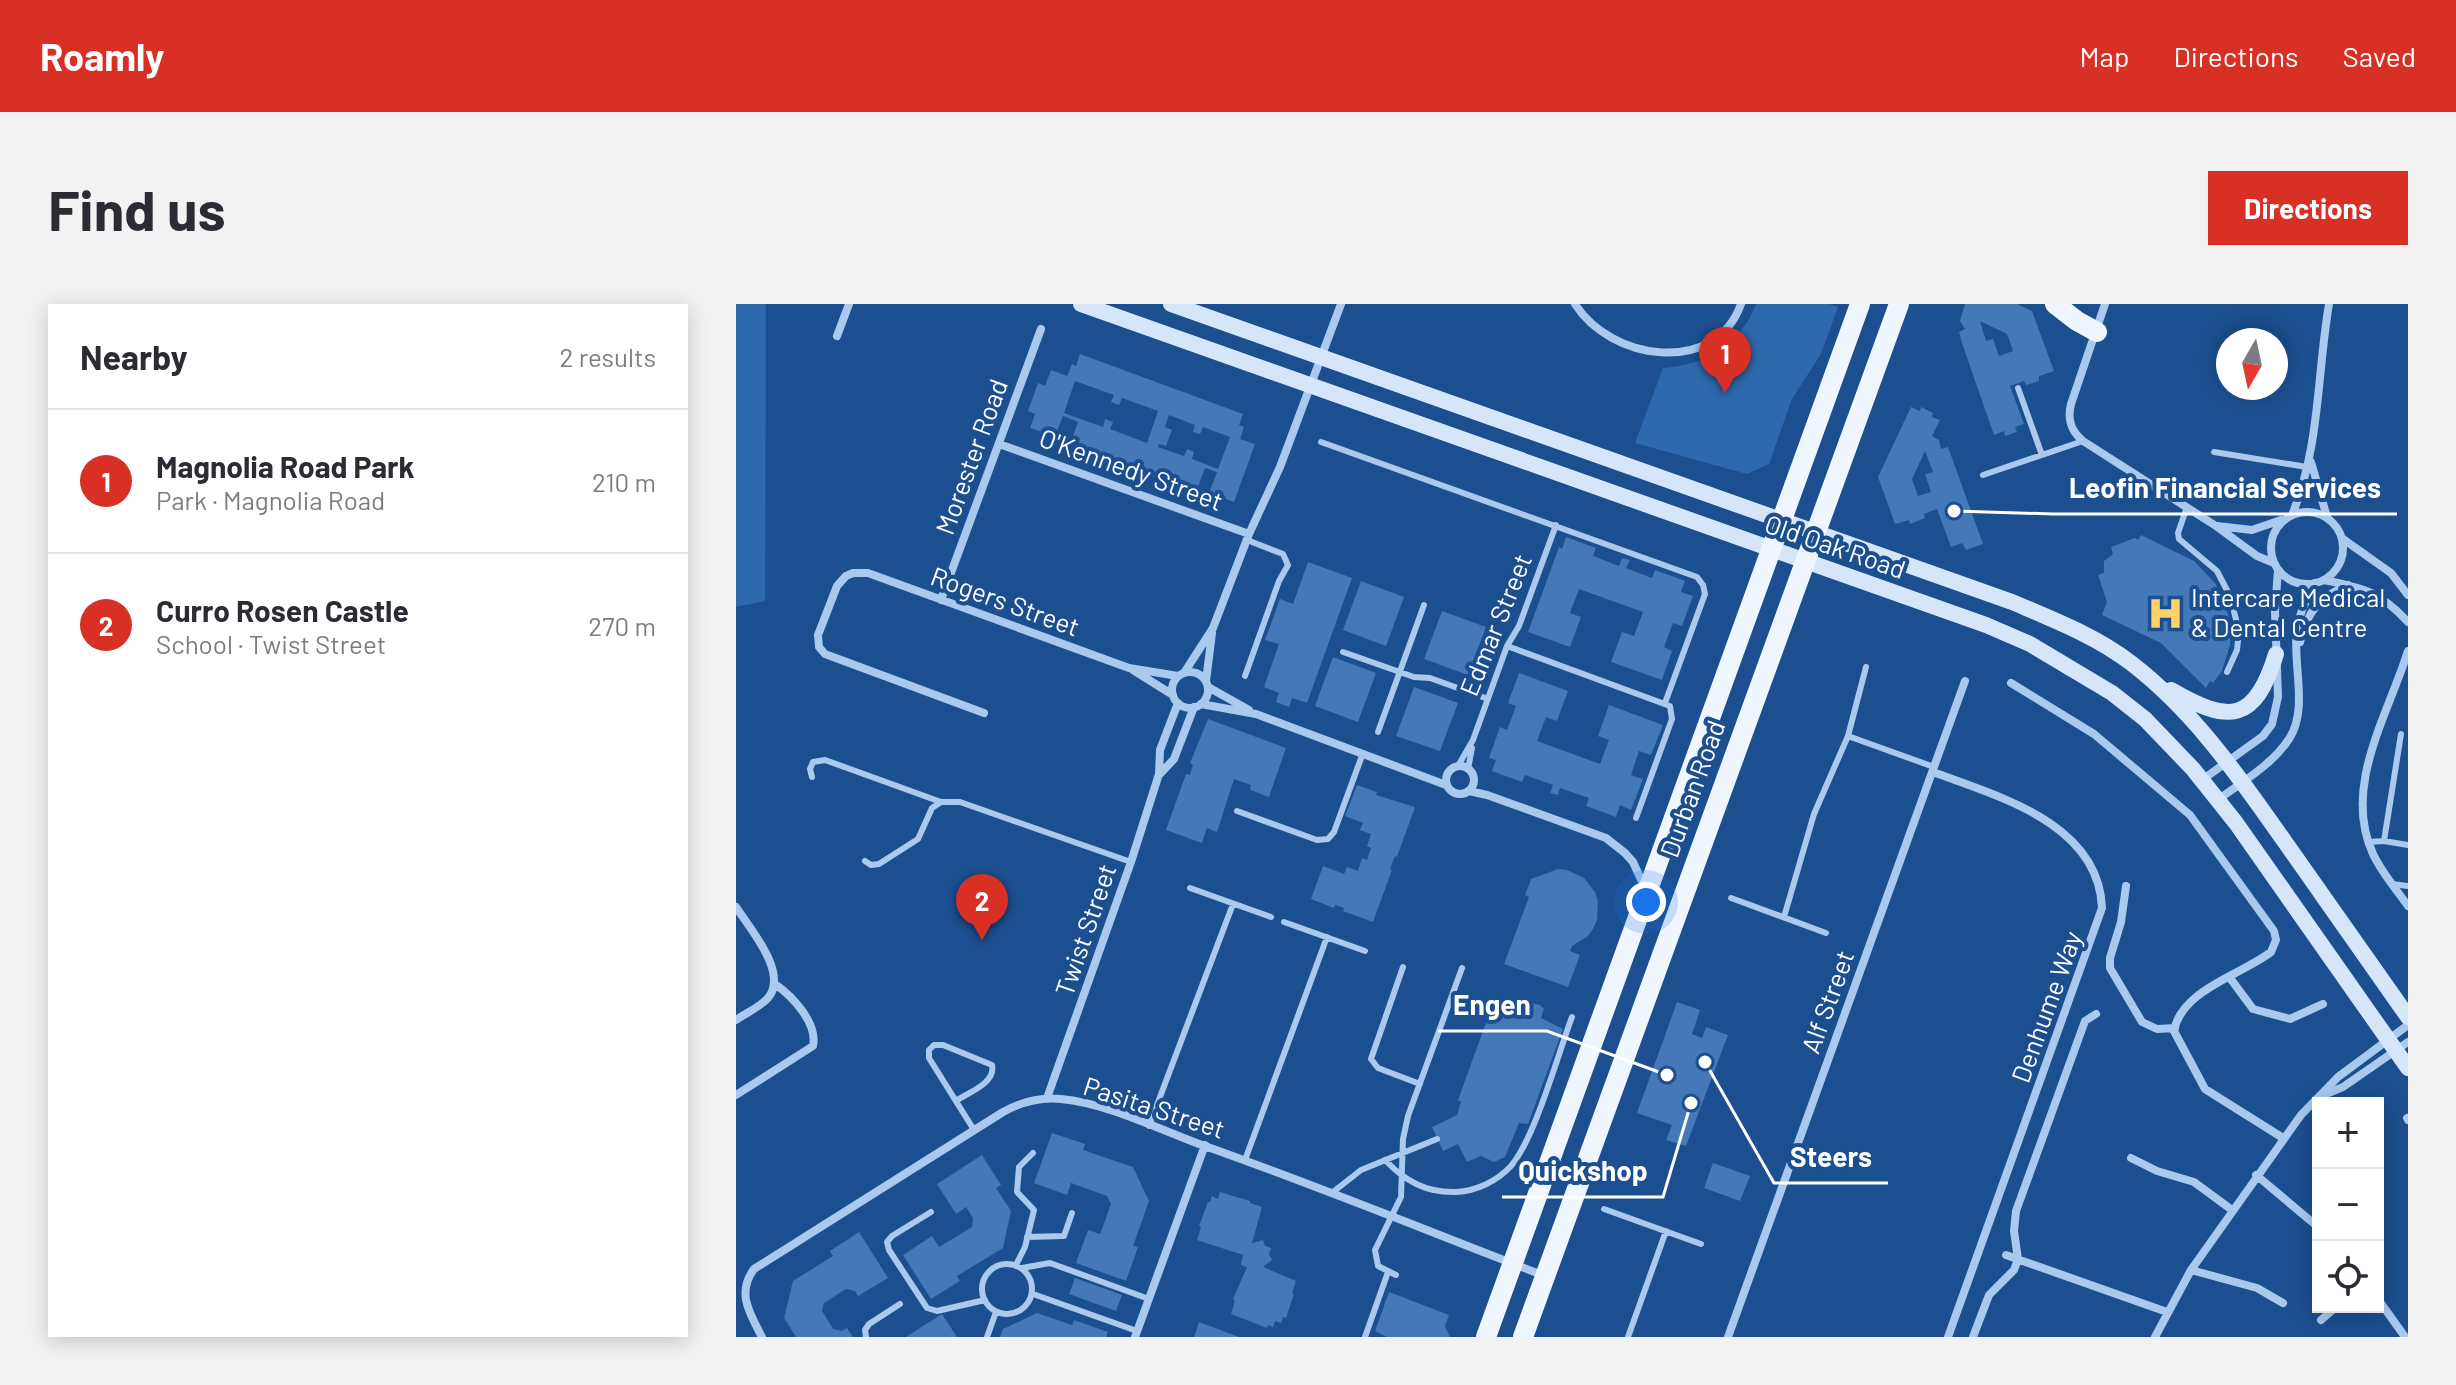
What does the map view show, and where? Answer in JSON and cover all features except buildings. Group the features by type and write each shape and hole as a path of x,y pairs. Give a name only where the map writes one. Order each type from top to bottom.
{"main road":[{"name":"Old Oak Road","path":"1081,304 1986,625 2072,667 2145,719 2219,799 2397,1044 2408,1068"},
{"name":"Old Oak Road","path":"1171,304 2012,602 2055,620 2112,651 2146,675 2191,717 2229,761 2408,1017"},
{"name":"Durban Road","path":"1486,1337 1860,304"},
{"name":"Durban Road","path":"1523,1337 1899,304"},
{"path":"2055,304 2097,332"},
{"path":"2146,675 2199,707 2230,712 2244,707 2258,696 2276,654"}],"street":[{"path":"837,336 849,304"},
{"path":"1256,714 1186,707 1176,699 1173,685 1213,628 1248,537 1280,467 1341,304"},
{"path":"1575,304 1584,317 1607,336 1633,348 1662,353 1690,350 1717,337 1737,316 1741,304"},
{"path":"2105,304 2069,412 2072,428 2083,441 2276,566 2291,580 2348,585 2379,595 2408,622"},
{"path":"2202,780 2263,736 2272,724 2278,697 2276,566 2271,541 2276,528 2289,517 2301,494 2320,389 2322,344 2329,304"},
{"name":"Morester Road","path":"941,600 1041,329"},
{"name":"O'Kennedy Street","path":"999,444 1248,537"},
{"path":"2308,462 2327,517"},
{"path":"2216,526 2252,530 2313,512 2327,517 2337,526 2342,539 2341,561 2332,575 2320,582 2299,618 2297,705 2292,734 2279,752 2219,799"},
{"path":"2342,539 2391,573 2408,595"},
{"name":"Rogers Street","path":"984,713 830,657 822,651 818,635 840,580 853,573 868,573 1129,668 1181,675"},
{"path":"2296,661 2303,627 2310,612 2322,598 2348,585"},
{"path":"1198,706 1207,697 1213,628"},
{"path":"2408,651 2366,774 2362,802 2369,842 2408,906"},
{"name":"Rogers Street","path":"1129,668 1176,699"},
{"path":"1181,675 1199,674 1207,684 1256,714 1446,780 1455,794 1469,791 1487,795 1606,838 1633,862 1644,886 1646,899"},
{"name":"Alf Street","path":"1728,1337 1965,681"},
{"path":"2011,683 2101,739 2190,815 2275,936 2275,944 2269,955 2187,1003 2175,1028 2176,1036 2205,1089 2283,1138"},
{"name":"Twist Street","path":"1047,1098 1131,862 1159,774 1160,750 1176,699"},
{"name":"Twist Street","path":"1159,774 1174,759 1198,706"},
{"path":"1446,780 1463,768 1474,783 1469,791"},
{"name":"Denhume Way","path":"1934,770 2023,806 2064,836 2084,857 2097,880 2102,908 1948,1337"},
{"path":"2126,886 2110,968 2142,1022 2157,1029 2175,1028"},
{"path":"736,907 773,966 775,984 763,1003 736,1020"},
{"path":"2230,978 2253,1009 2290,1019 2323,1004"},
{"path":"736,1095 815,1042 794,999 775,984"},
{"path":"1973,1337 1989,1295 2014,1270 2018,1259 2014,1231 2016,1211 2085,1021 2096,1014"},
{"path":"2155,1337 2191,1270 2301,1115 2321,1096 2343,1087 2397,1044 2408,1025"},
{"name":"Pasita Street","path":"759,1336 744,1294 745,1284 754,1269 1012,1107 1047,1098 1092,1105 1205,1145 1545,1276"},
{"path":"1136,1334 1205,1145"},
{"path":"2131,1158 2157,1171 2187,1178 2232,1210"},
{"path":"2256,1175 2312,1222"},
{"path":"2006,1255 2167,1312"},
{"path":"2191,1270 2257,1288 2283,1303"},
{"path":"2384,1307 2405,1337"},
{"path":"2321,1320 2329,1313"}],"lane":[{"path":"2018,388 2042,455"},
{"path":"1983,475 2083,441"},
{"path":"1321,442 1692,574 1701,580 1705,589 1703,598 1665,703"},
{"path":"2214,452 2308,462"},
{"path":"2187,507 2178,533 2179,539 2220,575 2238,624 2237,650 2227,672"},
{"name":"Edmar Street","path":"1463,768 1507,646 1519,626 1556,525"},
{"path":"1245,676 1279,581 1288,565 1283,554 1248,537"},
{"path":"1378,732 1424,605"},
{"path":"1507,646 1665,703 1672,710 1672,719 1636,818"},
{"path":"1343,652 1488,699"},
{"path":"1784,917 1818,805 1848,736 1866,667"},
{"path":"2384,841 2401,734"},
{"path":"1848,736 1934,770"},
{"path":"1237,811 1317,840 1328,839 1334,832 1363,753"},
{"path":"812,777 810,769 813,762 825,760 941,802 960,802 1131,862"},
{"path":"865,861 871,865 879,864 918,839 932,808 941,802"},
{"path":"2369,842 2408,845"},
{"path":"2392,884 2408,886"},
{"path":"1190,888 1271,917"},
{"path":"1731,898 1826,933"},
{"path":"1149,1126 1233,904"},
{"path":"1284,922 1365,951"},
{"path":"1245,1160 1327,937"},
{"path":"1403,967 1371,1059 1378,1068 1420,1084"},
{"path":"1365,1337 1392,1274 1378,1266 1374,1256 1380,1236 1401,1197 1403,1139 1408,1116 1462,968"},
{"path":"1385,1160 1404,1179 1432,1189 1462,1191 1481,1186 1505,1171 1517,1157 1536,1116 1572,1017"},
{"path":"956,1101 990,1079 994,1073 992,1065 943,1045 934,1045 929,1050 929,1058 974,1130"},
{"path":"1333,1192 1354,1174 1437,1139"},
{"path":"1019,1266 1034,1210 1017,1192 1018,1171 1033,1153"},
{"path":"1604,1209 1701,1244"},
{"path":"931,1212 892,1236 887,1242 889,1250 927,1308 937,1311 985,1300"},
{"path":"1027,1237 1064,1236 1072,1213"},
{"path":"1628,1337 1666,1231"},
{"path":"1019,1266 1031,1279 1033,1294 1027,1305 1018,1312 996,1312 985,1300 983,1283 990,1271 1002,1264 1050,1263 1149,1299"},
{"path":"1033,1294 1136,1334"},
{"path":"866,1337 865,1330 869,1324 900,1304"},
{"path":"987,1337 996,1312"}],"shaded area":[{"path":"736,304 766,304 765,601 736,607"},
{"path":"1756,304 1829,304 1838,307 1821,354 1792,399 1769,464 1747,474 1635,443 1663,368 1693,362 1720,350 1741,331"}],"place":[{"name":"Magnolia Road Park","path":"1725,393"},
{"name":"Leofin Financial Services","path":"1954,511"},
{"name":"Intercare Medical & Dental Centre","path":"2165,613"},
{"name":"Curro Rosen Castle","path":"982,940"},
{"name":"Steers","path":"1705,1062"},
{"name":"Engen","path":"1667,1075"},
{"name":"Quickshop","path":"1691,1103"}]}
